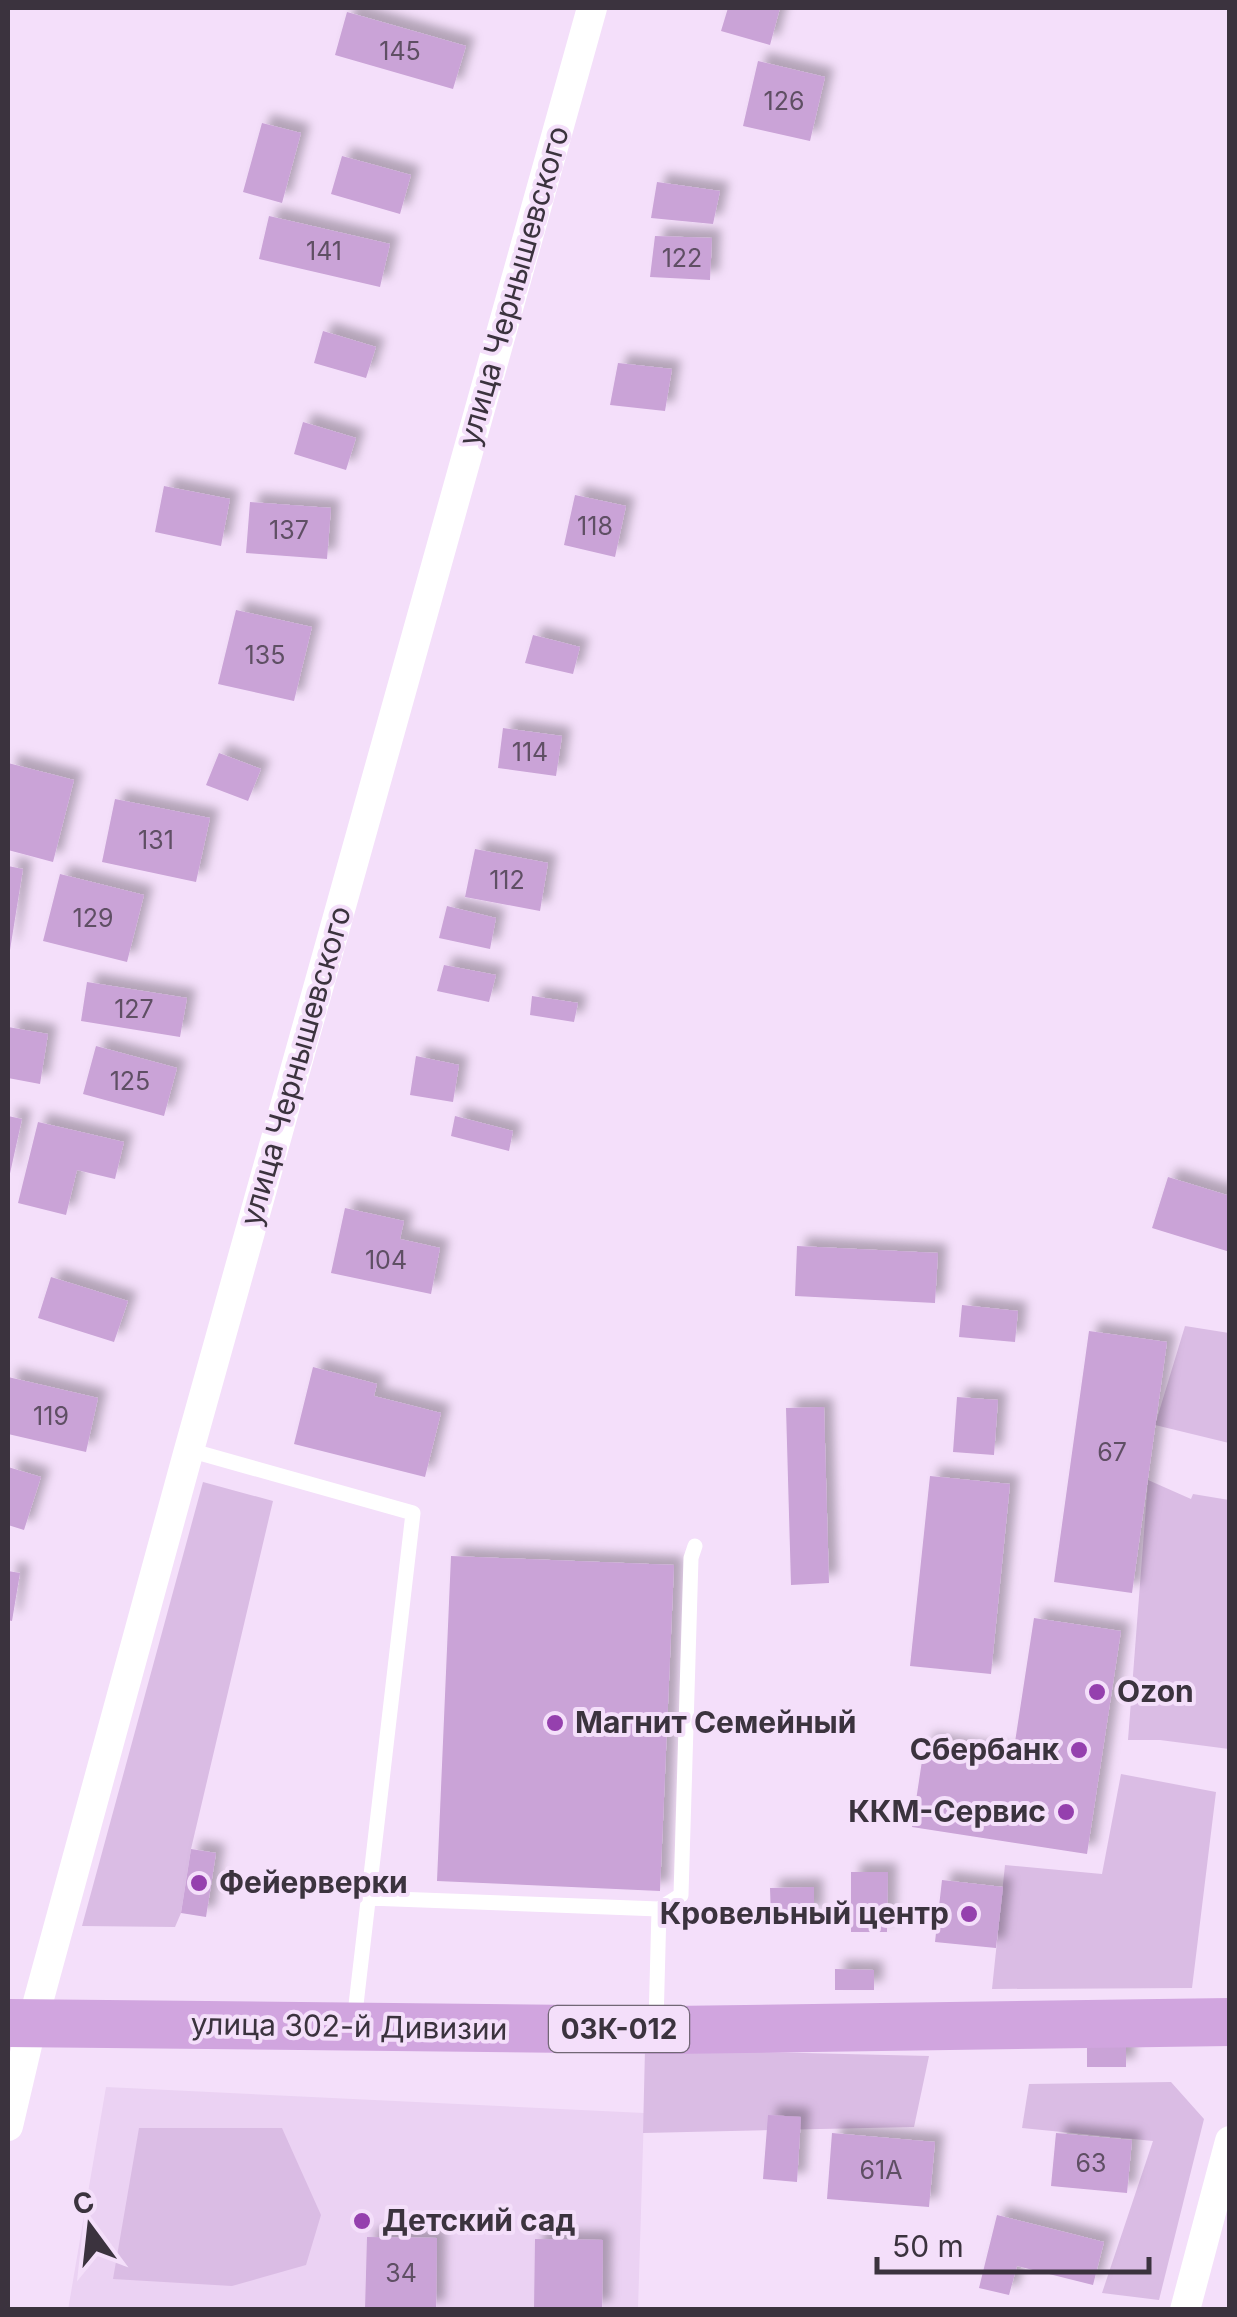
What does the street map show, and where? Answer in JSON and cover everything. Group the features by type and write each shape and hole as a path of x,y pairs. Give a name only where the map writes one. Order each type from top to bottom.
{"main road":[{"name":"улица 302-й Дивизии","path":"20,2023 656,2030 1230,2022"}],"street":[{"name":"улица Чернышевского","path":"8,2126 20,2023 189,1450 592,8"},
{"path":"1185,2310 1230,2141"}],"lane":[{"path":"189,1450 414,1514 353,2027"},
{"path":"368,1898 658,1909 680,1895 690,1558 695,1546"},
{"path":"656,2030 658,1909"}],"shaded area":[{"path":"1185,1326 1229,1333 1229,1443 1155,1425"},
{"path":"1148,1480 1191,1499 1193,1494 1229,1500 1229,1749 1128,1740"},
{"path":"203,1482 273,1501 191,1849 181,1913 175,1927 82,1926"},
{"path":"1121,1774 1216,1792 1192,1988 992,1989 1005,1865 1102,1874"},
{"path":"645,2049 929,2056 914,2127 643,2133"},
{"path":"1171,2082 1204,2119 1159,2300 1102,2293 1153,2141 1022,2128 1029,2084"},
{"name":"Детский сад","path":"106,2087 644,2113 638,2309 68,2310"},
{"path":"139,2128 282,2128 321,2215 306,2265 232,2286 113,2279"}],"building":[{"path":"728,8 780,8 770,45 721,31"},
{"path":"347,12 466,46 453,89 335,55"},
{"path":"758,61 825,77 810,141 743,126"},
{"path":"262,123 301,133 282,203 243,192"},
{"path":"342,156 411,175 400,214 331,194"},
{"path":"657,182 720,191 713,224 651,218"},
{"path":"269,216 390,244 380,287 259,259"},
{"path":"655,236 712,238 710,280 650,277"},
{"path":"323,331 376,347 366,378 314,363"},
{"path":"618,363 672,369 665,411 610,405"},
{"path":"303,422 356,438 346,470 294,454"},
{"path":"164,486 230,499 221,546 155,532"},
{"path":"575,495 626,506 615,557 564,545"},
{"path":"250,502 331,508 327,559 246,553"},
{"path":"236,610 312,627 294,701 218,684"},
{"path":"533,635 580,647 573,674 525,663"},
{"path":"503,728 562,736 556,776 498,768"},
{"path":"219,753 261,769 248,801 206,785"},
{"path":"8,763 74,780 53,862 8,850"},
{"path":"115,799 210,818 196,882 102,862"},
{"path":"475,849 548,863 540,911 465,897"},
{"path":"8,866 23,869 10,950 8,950"},
{"path":"60,874 144,895 127,962 43,941"},
{"path":"447,906 496,918 490,949 439,938"},
{"path":"444,965 496,975 489,1002 437,991"},
{"path":"87,982 187,998 180,1037 81,1021"},
{"path":"532,996 578,1003 574,1022 530,1015"},
{"path":"8,1027 48,1034 40,1084 8,1078"},
{"path":"96,1046 177,1068 164,1116 83,1094"},
{"path":"416,1056 459,1065 453,1102 410,1095"},
{"path":"8,1116 22,1119 9,1178 8,1177"},
{"path":"455,1116 513,1131 509,1151 451,1136"},
{"path":"38,1122 124,1142 115,1179 77,1170 66,1215 18,1203"},
{"path":"1168,1177 1230,1196 1230,1252 1152,1228"},
{"path":"345,1208 404,1221 400,1239 440,1248 431,1294 331,1273"},
{"path":"797,1246 938,1253 935,1303 795,1296"},
{"path":"51,1277 128,1301 114,1342 38,1318"},
{"path":"962,1305 1018,1311 1015,1342 959,1337"},
{"path":"1089,1331 1167,1342 1132,1593 1054,1582"},
{"path":"313,1367 377,1384 374,1396 441,1413 425,1477 294,1444"},
{"path":"8,1377 98,1398 86,1452 8,1434"},
{"path":"957,1397 998,1400 994,1455 953,1452"},
{"path":"824,1407 829,1583 791,1585 786,1408"},
{"path":"8,1467 41,1477 24,1530 8,1525"},
{"path":"930,1476 1010,1484 991,1674 910,1666"},
{"name":"Магнит Семейный","path":"451,1556 674,1565 660,1891 437,1881"},
{"path":"8,1571 20,1573 12,1621 8,1620"},
{"path":"1034,1618 1121,1631 1087,1854 912,1827 925,1741 1013,1755"},
{"name":"Фейерверки","path":"191,1849 216,1853 206,1917 181,1913"},
{"path":"851,1872 888,1872 887,1932 851,1932"},
{"name":"Кровельный центр","path":"942,1880 1003,1887 996,1948 935,1942"},
{"path":"814,1887 814,1916 771,1917 770,1888"},
{"path":"835,1969 874,1970 874,1990 835,1990"},
{"path":"1087,2047 1126,2047 1126,2067 1087,2067"},
{"path":"768,2115 801,2117 797,2182 763,2179"},
{"path":"832,2133 935,2142 929,2207 827,2199"},
{"path":"1056,2133 1132,2140 1127,2193 1051,2186"},
{"path":"997,2215 1104,2242 1093,2285 1017,2266 1009,2295 979,2288"},
{"path":"367,2237 437,2238 436,2310 365,2310"},
{"path":"535,2239 603,2240 602,2310 534,2310"}],"place":[{"name":"Ozon","path":"1097,1692"},
{"name":"Магнит Семейный","path":"555,1723"},
{"name":"Сбербанк","path":"1079,1750"},
{"name":"ККМ-Сервис","path":"1066,1812"},
{"name":"Фейерверки","path":"199,1883"},
{"name":"Кровельный центр","path":"969,1914"},
{"name":"Детский сад","path":"362,2221"}]}
